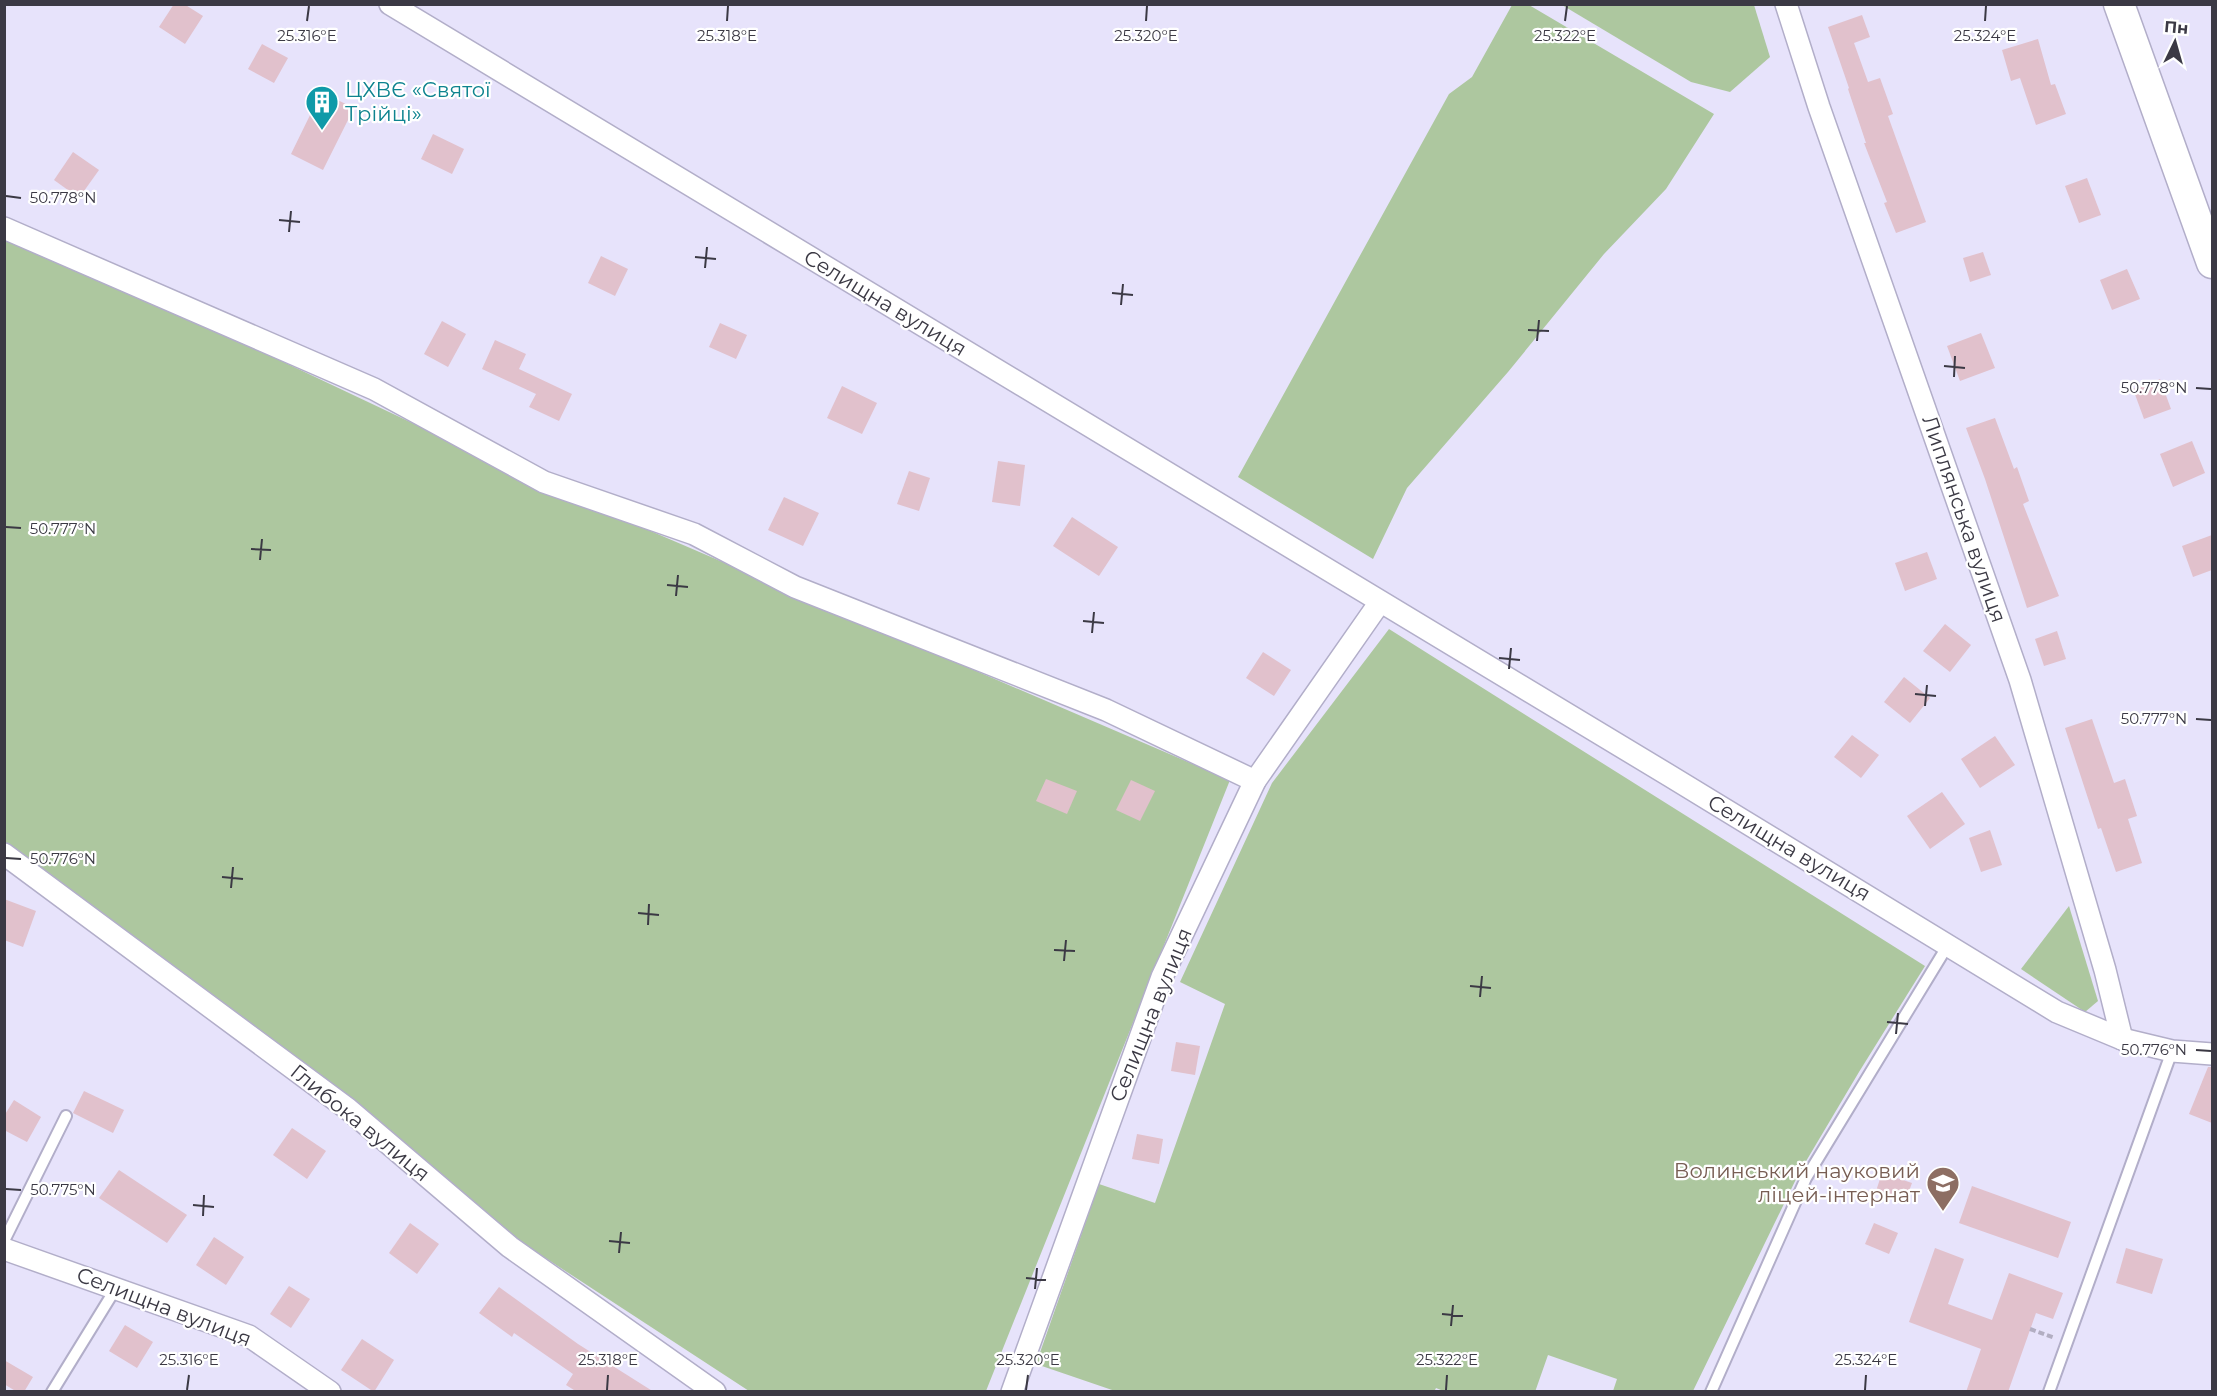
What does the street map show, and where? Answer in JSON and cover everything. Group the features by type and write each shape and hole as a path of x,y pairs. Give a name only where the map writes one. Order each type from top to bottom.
{"street":[{"name":"Селищна вулиця","path":"390,4 2056,1011 2122,1039 2172,1051 2212,1054"},
{"name":"Липлянська вулиця","path":"1786,4 1827,129 2020,680 2105,970 2122,1039"},
{"path":"2119,4 2212,263"},
{"path":"4,228 374,389 544,482 694,534 795,587 1106,710 1255,781"},
{"name":"Селищна вулиця","path":"1012,1392 1162,977 1255,781 1380,602"},
{"name":"Глибока вулиця","path":"4,854 348,1109 510,1247 716,1392"},
{"name":"Селищна вулиця","path":"4,1249 249,1336 316,1388"}],"lane":[{"path":"1711,1392 1806,1178 1948,945"},
{"path":"2049,1392 2172,1051"},
{"path":"4,1241 66,1116"},
{"path":"52,1392 117,1288"}],"path":[{"path":"2030,1329 2067,1342"}],"green space":[{"path":"1512,5 1529,5 1714,114 1666,189 1604,254 1508,372 1407,488 1373,559 1238,477 1449,94 1472,77"},
{"path":"1562,5 1754,5 1770,57 1730,92 1691,82"},
{"path":"5,230 539,483 1230,780 986,1391 749,1391 521,1242 282,1048 5,849"},
{"path":"1389,629 1925,966 1799,1173 1693,1391 1613,1391 1617,1379 1548,1355 1535,1392 1446,1392 1436,1388 1434,1392 1115,1391 1036,1364 1099,1184 1155,1203 1225,1004 1180,982 1272,783"},
{"path":"2069,906 2098,1001 2085,1012 2021,969"}],"building":[{"path":"174,4 184,4 203,16 185,44 159,27"},
{"path":"1862,15 1870,37 1854,43 1868,82 1880,78 1893,114 1888,116 1926,222 1896,233 1884,203 1887,202 1864,143 1866,143 1828,27"},
{"path":"2038,39 2051,85 2055,84 2066,114 2036,125 2020,78 2011,81 2002,50"},
{"path":"262,44 288,58 274,83 248,69"},
{"name":"ЦХВЄ «Святої Трійці»","path":"315,89 354,108 323,170 291,154 313,109 306,106"},
{"path":"433,134 464,149 452,174 421,159"},
{"path":"73,152 99,170 79,198 54,180"},
{"path":"2087,178 2101,215 2079,223 2065,186"},
{"path":"1983,252 1991,275 1970,282 1963,258"},
{"path":"601,256 628,269 615,296 588,283"},
{"path":"2127,269 2140,299 2112,310 2100,280"},
{"path":"442,321 466,334 448,367 424,354"},
{"path":"720,323 747,335 736,359 709,347"},
{"path":"1981,333 1995,368 1960,381 1947,346"},
{"path":"495,340 526,354 519,369 572,394 559,421 529,407 536,394 482,369"},
{"path":"2160,379 2171,409 2144,419 2133,389"},
{"path":"842,386 877,403 862,434 827,418"},
{"path":"1995,418 2014,469 2017,467 2029,501 2023,504 2059,596 2027,608 1966,428"},
{"path":"2192,441 2205,473 2173,487 2160,454"},
{"path":"998,461 1025,465 1020,506 992,502"},
{"path":"909,471 930,478 919,511 897,504"},
{"path":"784,497 819,513 803,546 768,530"},
{"path":"1072,517 1118,547 1099,576 1053,546"},
{"path":"2212,535 2212,570 2193,577 2182,546"},
{"path":"1927,552 1937,579 1905,591 1895,563"},
{"path":"1945,624 1971,645 1950,672 1923,651"},
{"path":"2057,631 2066,659 2044,666 2035,639"},
{"path":"1263,652 1291,670 1274,696 1246,678"},
{"path":"1904,677 1930,698 1910,723 1884,702"},
{"path":"2092,719 2114,783 2125,779 2137,816 2128,819 2142,863 2116,872 2101,828 2098,829 2065,728"},
{"path":"1852,735 1879,755 1861,778 1834,757"},
{"path":"1995,736 2015,765 1980,788 1961,759"},
{"path":"1046,779 1077,791 1067,814 1036,801"},
{"path":"1131,780 1155,791 1140,821 1116,810"},
{"path":"1942,792 1965,824 1930,849 1907,816"},
{"path":"1990,830 2002,865 1981,872 1969,838"},
{"path":"4,899 36,911 23,947 4,940"},
{"path":"1176,1042 1200,1046 1195,1075 1171,1071"},
{"path":"2208,1067 2212,1067 2212,1123 2189,1114"},
{"path":"84,1091 124,1110 113,1133 73,1113"},
{"path":"14,1100 41,1117 27,1142 4,1130 4,1116"},
{"path":"292,1128 326,1151 307,1179 273,1155"},
{"path":"1137,1134 1163,1139 1159,1164 1132,1159"},
{"path":"119,1170 187,1215 167,1243 99,1198"},
{"path":"1882,1173 1912,1183 1905,1202 1876,1191"},
{"path":"1972,1186 2071,1222 2058,1258 1959,1223"},
{"path":"410,1223 439,1244 417,1274 389,1253"},
{"path":"1874,1223 1898,1233 1889,1254 1865,1244"},
{"path":"214,1237 244,1257 226,1285 196,1265"},
{"path":"1935,1248 1964,1259 1948,1304 1992,1320 2009,1273 2063,1293 2053,1319 2036,1313 2008,1392 1966,1392 1981,1349 1909,1322"},
{"path":"2126,1248 2163,1259 2152,1294 2116,1283"},
{"path":"289,1286 310,1299 291,1328 270,1314"},
{"path":"499,1287 578,1344 654,1392 577,1392 566,1385 573,1374 514,1333 512,1337 479,1313"},
{"path":"125,1325 153,1342 137,1368 109,1351"},
{"path":"362,1339 394,1360 374,1392 341,1370"},
{"path":"4,1360 33,1377 24,1392 17,1392 4,1384"}],"place":[{"name":"ЦХВЄ «Святої Трійці»","path":"322,131"},
{"name":"Волинський науковий ліцей-інтернат","path":"1943,1212"}]}
